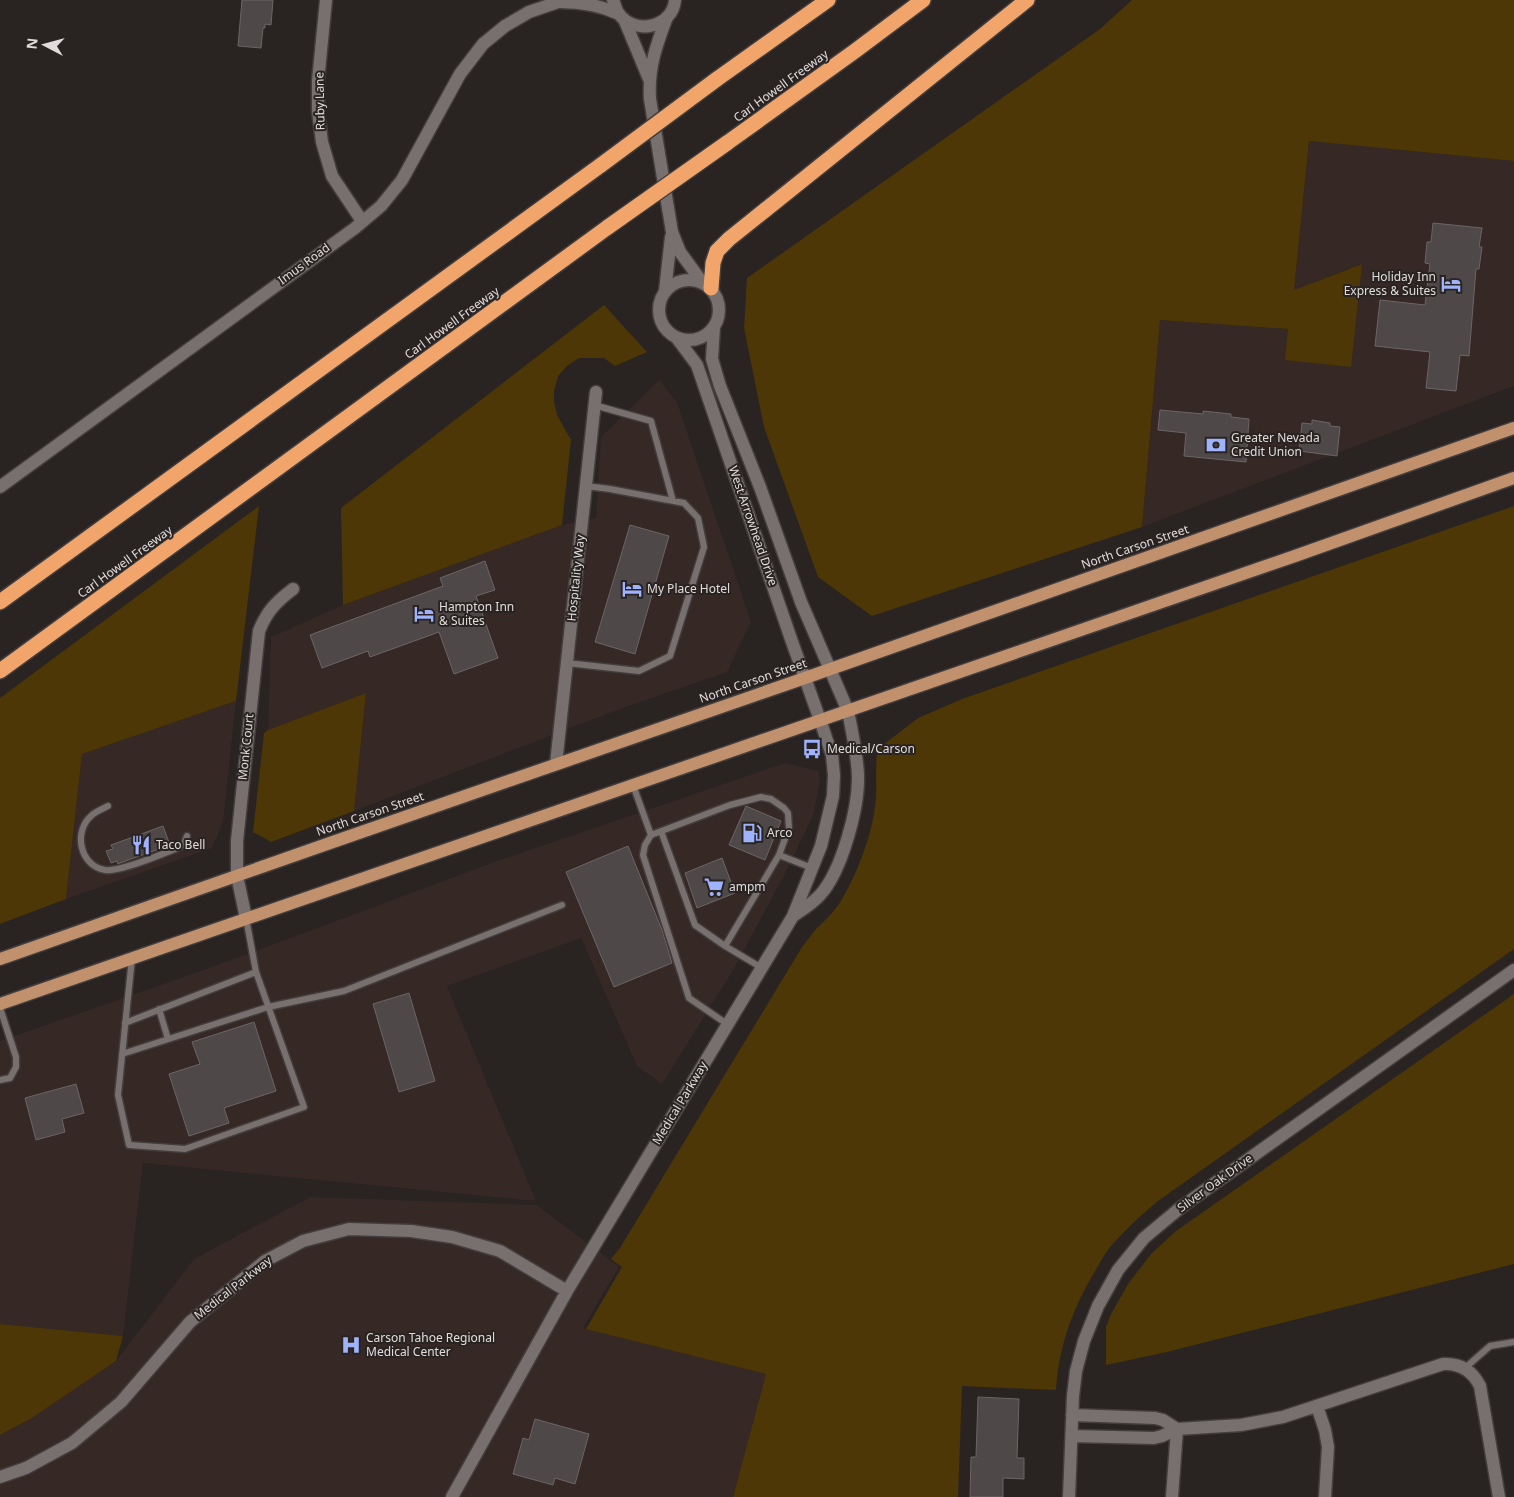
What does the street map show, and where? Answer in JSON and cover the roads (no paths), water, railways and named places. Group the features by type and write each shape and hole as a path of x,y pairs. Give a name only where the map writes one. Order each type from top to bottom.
{"highway":[{"path":"0,602 828,0"},
{"name":"Carl Howell Freeway","path":"0,671 608,227 855,51 923,0"},
{"path":"706,285 717,251 728,239 1027,0"}],"main road":[{"name":"North Carson Street","path":"0,959 1514,428"},
{"path":"0,1006 246,918 1295,556 1514,478"}],"street":[{"name":"Ruby Lane","path":"326,0 318,81 318,111 322,142 332,176 362,221"},
{"path":"613,0 649,80 658,153 672,232 680,252 706,285 719,304 719,314 714,327 702,338 691,340 676,338 664,328 660,318 659,302 665,291 674,283 687,279 706,285"},
{"path":"649,80 654,54 667,18 675,5 675,0"},
{"name":"Imus Road","path":"0,488 382,206 402,180 460,74 483,44 505,26 529,12 562,1 595,5 621,17 628,23 646,27 658,24 667,18"},
{"path":"665,291 672,232"},
{"name":"West Arrowhead Drive","path":"714,327 712,360 720,386 760,487 801,602 848,710"},
{"name":"West Arrowhead Drive","path":"676,338 697,364 820,720"},
{"name":"Hospitality Way","path":"556,764 595,399"},
{"name":"Monk Court","path":"246,918 238,876 237,840 259,631 264,616 293,589"},
{"name":"Medical Parkway","path":"793,916 820,895 833,878 854,815 858,778 855,747 848,710"},
{"name":"Medical Parkway","path":"452,1497 567,1291 793,916 821,846 833,796 834,775 832,755 820,720"},
{"name":"Silver Oak Drive","path":"1069,1497 1072,1415 1076,1371 1084,1341 1098,1306 1118,1270 1144,1238 1180,1208 1514,970"},
{"name":"Medical Parkway","path":"0,1477 26,1468 72,1443 121,1402 190,1322 265,1260 302,1241 349,1229 411,1231 452,1237 500,1251 567,1291"},
{"path":"1072,1436 1154,1438 1177,1429 1248,1424 1283,1417 1443,1364 1458,1365 1465,1368 1480,1386 1500,1497"},
{"path":"1317,1406 1325,1430 1328,1447 1325,1497"},
{"path":"1072,1415 1155,1418 1163,1420 1177,1429"},
{"path":"1172,1497 1177,1429"}],"lane":[{"path":"595,399 652,421 673,501"},
{"path":"567,663 639,671 670,656 704,547 698,518 684,503 586,486"},
{"path":"633,785 651,835"},
{"path":"725,946 779,855 790,828 788,813 771,799 761,798 730,805 651,835 645,845 643,855 689,998 727,1024"},
{"path":"108,806 92,815 84,827 82,836 82,852 98,868 113,870 175,849 184,844 187,836"},
{"path":"661,831 695,925 762,968"},
{"path":"779,855 812,868"},
{"path":"122,1054 268,1007 344,992 562,905"},
{"path":"132,958 118,1095 129,1145 185,1150 304,1107 256,972 246,918"},
{"path":"125,1023 256,972"},
{"path":"0,1006 16,1057 16,1067 10,1078 0,1080"},
{"path":"160,1010 168,1039"},
{"path":"1465,1368 1490,1346 1514,1342"}],"place":[{"name":"Holiday Inn Express & Suites","path":"1451,284"},
{"name":"Greater Nevada Credit Union","path":"1216,445"},
{"name":"My Place Hotel","path":"632,589"},
{"name":"Hampton Inn & Suites","path":"424,614"},
{"name":"Medical/Carson","path":"812,749"},
{"name":"Arco","path":"752,833"},
{"name":"Taco Bell","path":"141,845"},
{"name":"ampm","path":"714,887"},
{"name":"Carson Tahoe Regional Medical Center","path":"351,1345"}]}
